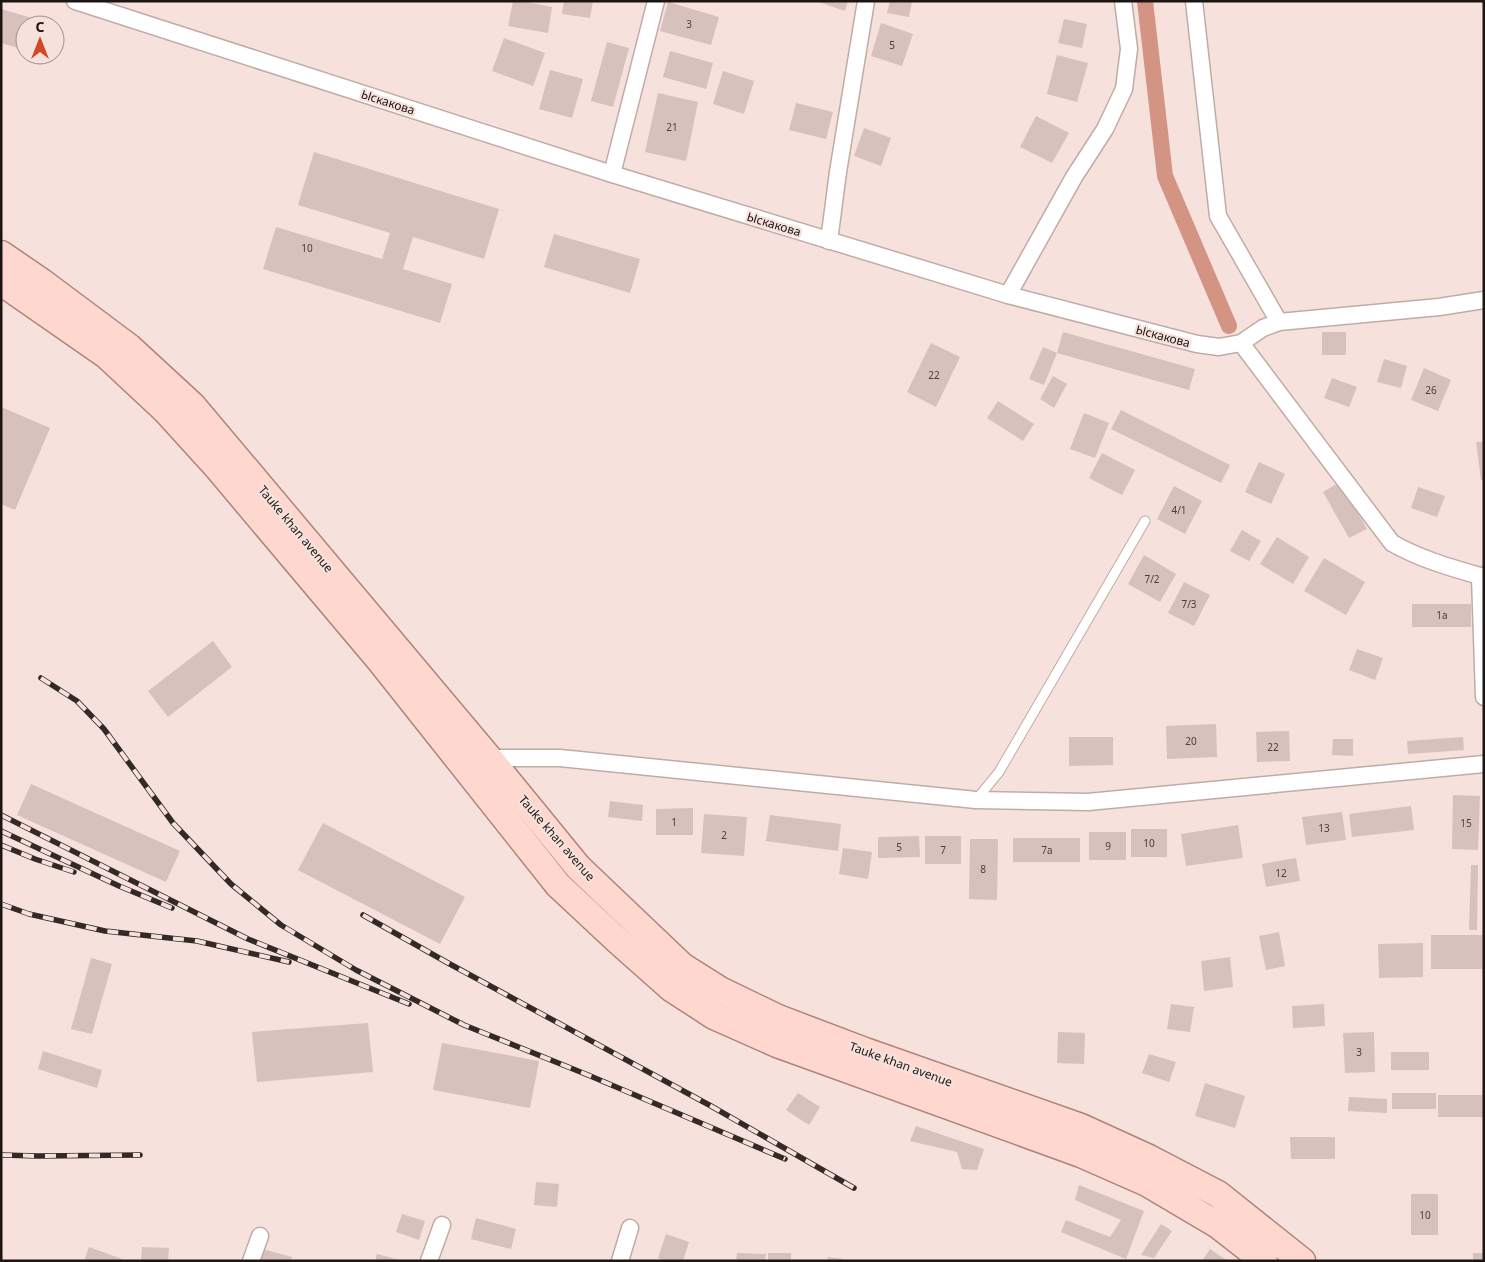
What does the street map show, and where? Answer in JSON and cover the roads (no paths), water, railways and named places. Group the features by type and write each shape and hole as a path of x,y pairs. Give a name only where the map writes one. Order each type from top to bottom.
{"main road":[{"name":"Tauke khan avenue","path":"1,254 130,347 193,406 389,655 558,885 671,988 714,1016 777,1044 1081,1154 1139,1179 1218,1226 1264,1261"},
{"name":"Tauke khan avenue","path":"1,282 106,355 166,411 389,655 489,758 578,866 682,966 720,990 778,1018 865,1051 1081,1127 1149,1158 1218,1194 1296,1254 1302,1261"},
{"path":"558,885 578,866"}],"street":[{"name":"Ыскакова","path":"75,1 612,174 1008,295 1197,344 1219,347 1241,343 1262,328 1279,322 1439,307 1484,300"},
{"path":"612,174 656,1"},
{"path":"830,240 838,172 866,1"},
{"path":"1008,295 1074,177 1106,129 1124,89 1129,49 1123,1"},
{"path":"1194,1 1218,216 1279,322"},
{"path":"1241,343 1392,543 1433,562 1482,576 1484,697"},
{"path":"489,758 560,758 976,800 1088,802 1484,764"},
{"path":"429,1261 442,1226"},
{"path":"620,1261 630,1228"},
{"path":"251,1261 260,1236"}],"lane":[{"path":"976,800 1004,764 1145,521"}],"waterway":[{"path":"1145,1 1165,176 1229,326"}],"railway":[{"path":"41,678 77,701 104,729 173,823 231,884 281,925 356,970 464,1025 588,1075 785,1159"},
{"path":"1,815 248,939 409,1004"},
{"path":"1,831 119,886 172,908"},
{"path":"1,845 74,872"},
{"path":"1,904 29,914 105,931 197,941 289,962"},
{"path":"363,915 711,1106 854,1188"},
{"path":"1,1155 140,1155"}]}
